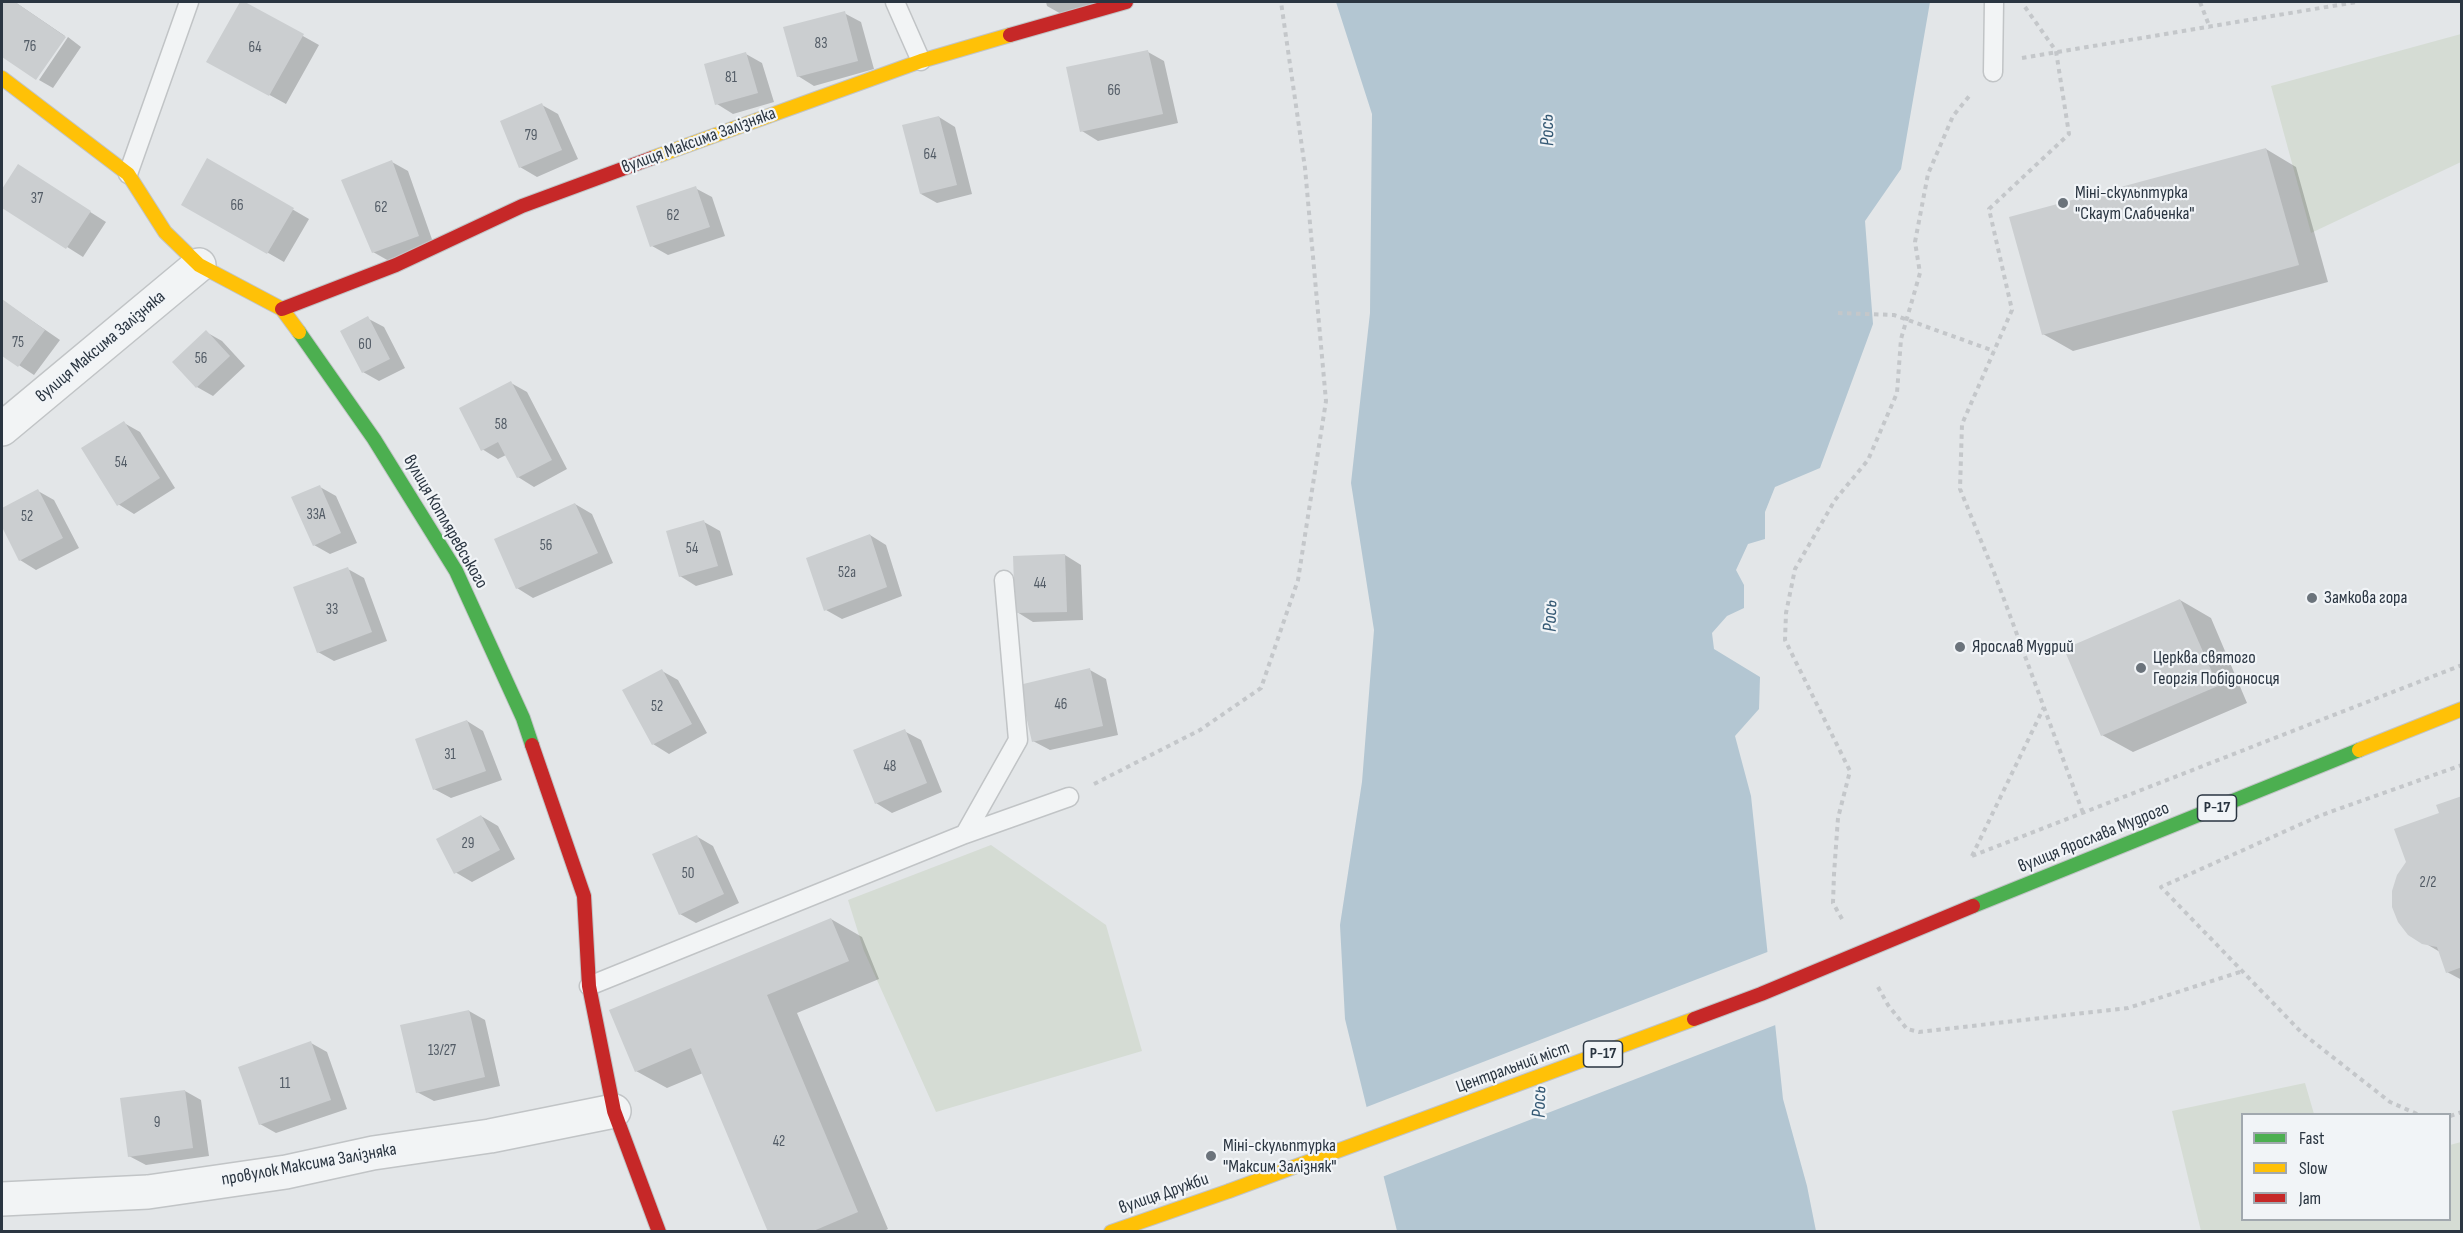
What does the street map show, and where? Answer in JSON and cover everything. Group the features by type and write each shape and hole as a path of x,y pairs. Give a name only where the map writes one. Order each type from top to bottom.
{"street":[{"name":"вулиця Максима Залізняка","path":"282,309 396,265 522,206 921,61 1126,2"},
{"name":"вулиця Котляревського","path":"2,78 128,174 165,231 199,264 282,309 374,439 456,571 524,718 584,896 589,986 614,1111 658,1232"},
{"name":"вулиця Максима Залізняка","path":"2,429 199,264"},
{"name":"вулиця Ярослава Мудрого","path":"1973,906 2462,709"},
{"name":"Центральний міст","path":"1229,1191 1761,994 1973,906"},
{"name":"провулок Максима Залізняка","path":"2,1199 148,1192 286,1172 373,1153 490,1136 614,1111"},
{"name":"вулиця Дружби","path":"1111,1232 1229,1191"}],"lane":[{"path":"128,174 189,2"},
{"path":"895,2 921,61"},
{"path":"1994,2 1994,72"},
{"path":"965,834 1018,740 1005,580"},
{"path":"589,986 965,834 1069,797"}],"path":[{"path":"1069,797 1200,730 1261,688 1298,580 1326,401 1305,168 1281,2"},
{"path":"2021,2 2056,51 2069,134 1989,209 2012,310 1962,424 1960,489 2083,813"},
{"path":"2200,2 2210,28"},
{"path":"1844,923 1833,903 1834,874 1838,818 1850,771 1785,640 1786,613 1795,569 1835,500 1868,460 1897,393 1901,339 1920,273 1915,242 1928,174 1953,116 1983,79 2010,60 2356,2"},
{"path":"1838,313 1894,315 1908,318 1994,351"},
{"path":"2044,707 1972,856 2462,664"},
{"path":"2415,1113 2390,1102 2302,1033 2162,887 2319,816 2462,765"},
{"path":"1877,985 1888,1005 1907,1029 1919,1032 2128,1008 2243,971"}],"shaded area":[{"path":"2461,34 2461,162 2311,233 2271,86"},
{"path":"991,845 1106,925 1142,1051 936,1112 864,951 848,900"},
{"path":"2305,1083 2314,1113 2241,1113 2241,1221 2451,1221 2451,1145 2461,1142 2461,1231 2201,1231 2172,1111"}],"water":[{"name":"Рось","path":"1336,2 1930,2 1901,169 1865,221 1873,324 1820,468 1775,487 1765,512 1765,539 1748,544 1736,570 1744,585 1744,608 1727,616 1712,633 1714,649 1760,677 1759,709 1735,736 1751,796 1783,1099 1807,1186 1816,1231 1397,1231 1345,1019 1340,925 1362,782 1374,630 1351,483 1370,313 1372,114"}],"pier":[{"path":"1770,951 1778,1024 1382,1177 1364,1108"}],"building":[{"path":"2,2 15,2 66,37 36,80 2,57"},
{"path":"240,2 245,2 304,34 269,96 206,62"},
{"path":"845,11 858,61 797,77 783,27"},
{"path":"1148,50 1163,114 1080,132 1066,67"},
{"path":"746,52 758,93 715,105 704,64"},
{"path":"542,103 562,150 519,168 500,121"},
{"path":"939,116 957,185 920,194 902,125"},
{"path":"2266,148 2299,265 2042,335 2009,217"},
{"path":"207,158 294,208 267,254 181,205"},
{"path":"392,160 419,236 372,253 341,180"},
{"path":"18,164 91,211 66,249 2,208 2,189"},
{"path":"696,186 710,227 650,247 636,206"},
{"path":"2,299 45,330 18,367 2,356"},
{"path":"368,316 390,359 362,373 340,331"},
{"path":"206,330 230,356 196,388 172,362"},
{"path":"511,381 552,460 517,478 498,442 481,451 459,408"},
{"path":"124,421 160,478 117,506 81,448"},
{"path":"320,485 341,533 313,546 291,497"},
{"path":"38,489 63,538 19,561 2,527 2,508"},
{"path":"575,503 598,553 516,589 494,539"},
{"path":"704,520 718,566 679,577 666,531"},
{"path":"870,534 887,587 824,611 806,558"},
{"path":"1065,554 1067,612 1015,613 1013,556"},
{"path":"348,567 372,632 317,653 293,587"},
{"name":"Церква святого Георгія Побідоносця","path":"2180,599 2218,686 2101,736 2064,649"},
{"path":"1090,668 1103,726 1032,742 1019,685"},
{"path":"662,669 692,724 652,745 622,690"},
{"path":"467,720 486,771 433,790 415,739"},
{"path":"905,729 927,783 875,804 853,750"},
{"path":"2462,796 2462,967 2446,973 2437,947 2422,944 2408,935 2398,922 2392,907 2392,891 2397,875 2406,862 2394,829 2439,813 2436,805"},
{"path":"481,815 500,850 454,874 436,839"},
{"path":"697,835 724,894 679,915 652,854"},
{"path":"831,918 849,961 767,995 858,1212 811,1232 768,1232 691,1048 635,1072 609,1010"},
{"path":"469,1010 485,1077 416,1093 400,1025"},
{"path":"311,1041 331,1100 259,1125 238,1067"},
{"path":"185,1090 193,1148 128,1157 120,1098"}],"traffic: fast":[{"path":"299,332 374,439 456,571 523,718 532,745"},
{"path":"1973,906 2359,750"}],"traffic: slow":[{"path":"652,158 921,61 1010,35"},
{"path":"2,78 128,174 165,232 199,265 282,309 299,332"},
{"path":"2359,750 2462,709"},
{"path":"1229,1191 1694,1019"},
{"path":"1111,1232 1229,1191"}],"traffic: jam":[{"path":"1010,35 1126,2"},
{"path":"282,309 396,265 522,206 652,158"},
{"path":"532,745 584,896 589,986 614,1111 659,1232"},
{"path":"1694,1019 1761,994 1973,906"}],"place":[{"name":"Міні-скульптурка \"Скаут Слабченка\"","path":"2063,203"},
{"name":"Замкова гора","path":"2312,598"},
{"name":"Ярослав Мудрий","path":"1960,647"},
{"name":"Церква святого Георгія Побідоносця","path":"2141,668"},
{"name":"Міні-скульптурка \"Максим Залізняк\"","path":"1211,1156"}]}
